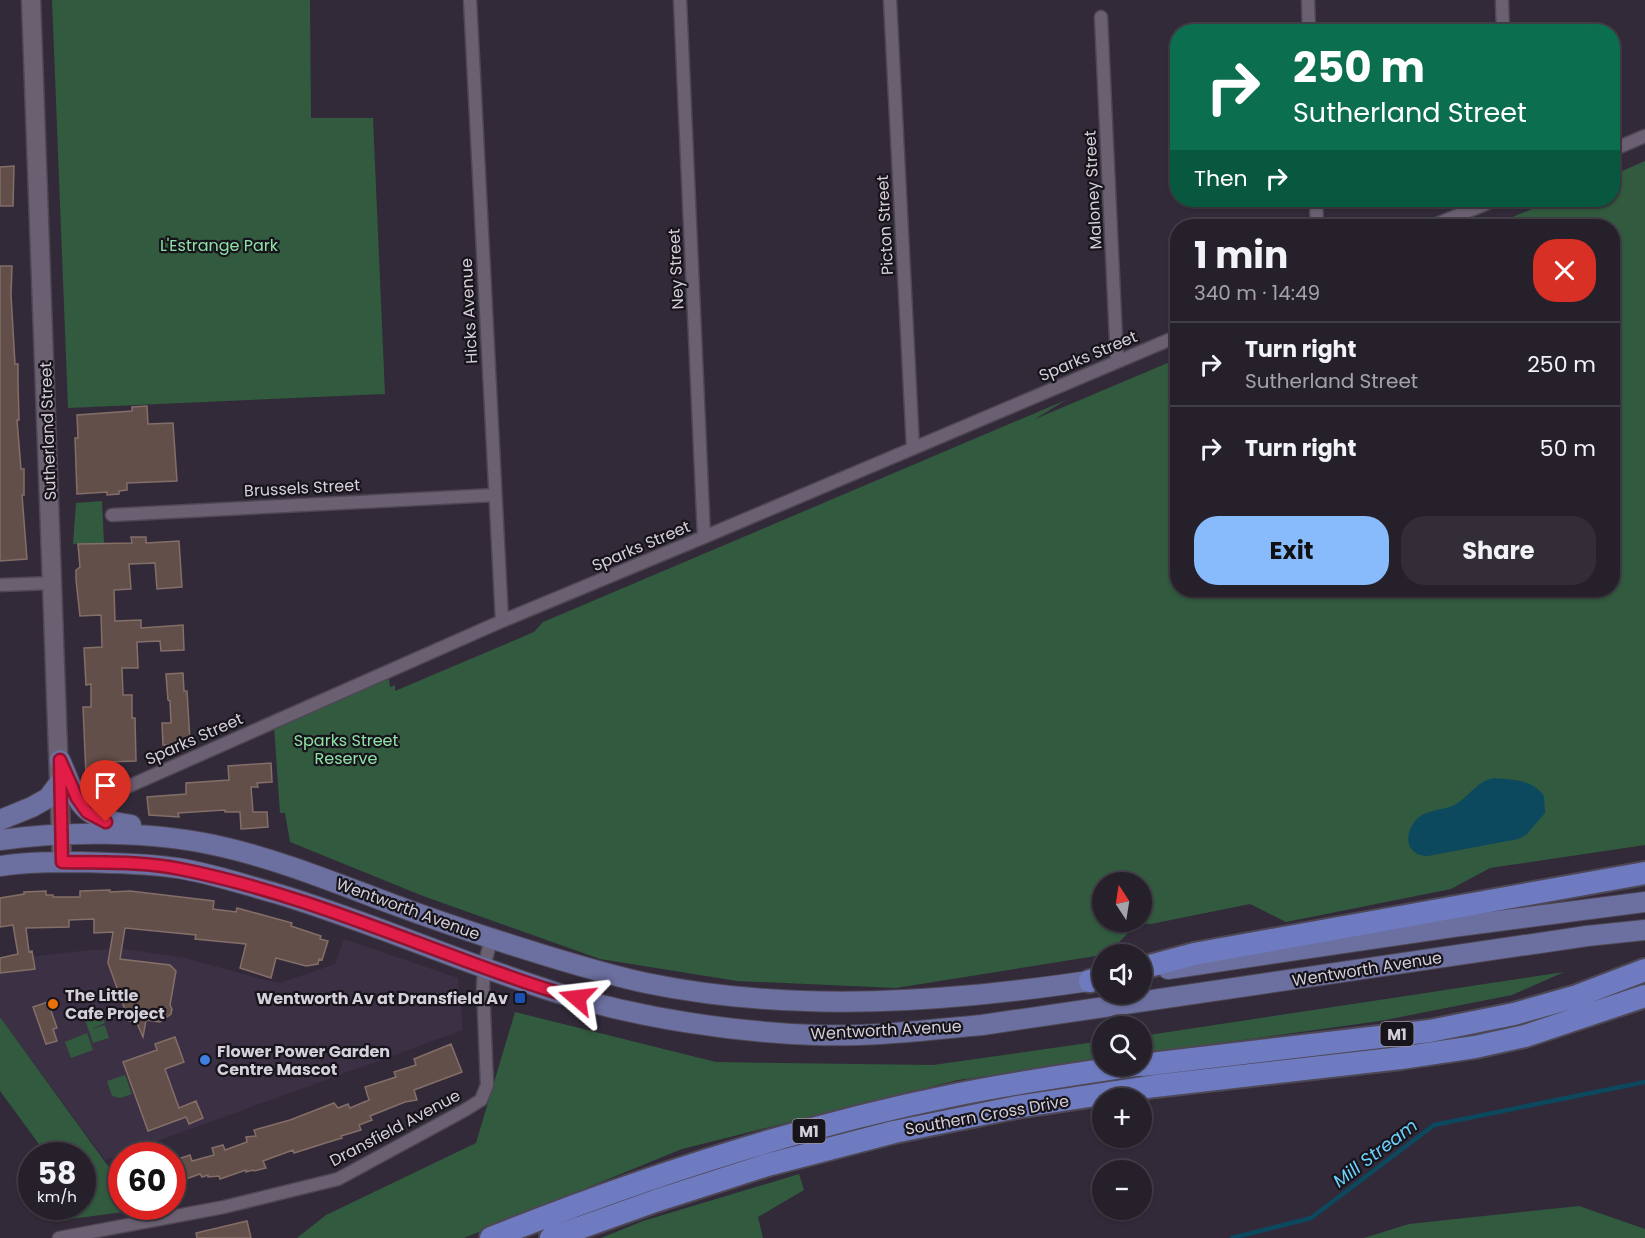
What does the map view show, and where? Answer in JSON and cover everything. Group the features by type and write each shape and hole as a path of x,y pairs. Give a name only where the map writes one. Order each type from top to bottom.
{"highway":[{"path":"1152,965 1194,954 1645,873"},
{"name":"Southern Cross Drive","path":"1152,1063 1430,1031 1525,1011 1577,996 1645,970"},
{"name":"Southern Cross Drive","path":"551,1238 767,1165 894,1132 1017,1107 1155,1086 1401,1058 1475,1047 1525,1036 1645,996"},
{"name":"Southern Cross Drive","path":"491,1238 579,1203 712,1158 820,1128 948,1096 1092,1072"}],"main road":[{"path":"60,760 77,798 87,812 106,822 145,827 180,838"},
{"path":"0,820 48,798 60,782"},
{"name":"Wentworth Avenue","path":"0,840 37,835 62,835 180,838 216,845 303,870 491,939 589,969 645,983 712,994 777,1000 880,1001 972,995 1092,980"},
{"name":"Wentworth Avenue","path":"0,866 34,862 62,862 140,864 177,868 224,878 305,902 571,997 731,1028 816,1035 896,1033 982,1025 1587,936 1645,930"},
{"name":"Wentworth Avenue","path":"1152,972 1452,927 1645,902"}],"street":[{"name":"Sutherland Street","path":"31,0 62,862"},
{"name":"Hicks Avenue","path":"470,0 502,621"},
{"name":"Ney Street","path":"680,0 704,537"},
{"name":"Picton Street","path":"890,0 913,448"},
{"path":"1308,0 1309,24"},
{"path":"1502,0 1503,24"},
{"name":"Maloney Street","path":"1101,17 1117,361"},
{"path":"1620,147 1645,136"},
{"path":"1449,219 1478,207"},
{"name":"Sparks Street","path":"118,791 502,621 1170,339"},
{"name":"Brussels Street","path":"112,515 495,495"},
{"path":"0,585 53,583"},
{"name":"Dransfield Avenue","path":"59,1238 224,1207 338,1179 481,1100 487,1085 484,967 491,939"}],"shaded area":[{"name":"Flower Power Garden Centre Mascot","path":"344,939 458,978 463,1030 155,1142 108,1142 108,1159 105,1160 96,1148 96,1142 92,1142 0,1017 0,960 90,950 123,949 185,958 280,983 335,964"}],"green space":[{"name":"L'Estrange Park","path":"52,0 310,0 311,118 373,118 385,394 68,408"},
{"name":"Sparks Street Reserve","path":"1645,161 1645,845 1490,868 1451,889 1286,922 1250,904 1152,924 1152,872 1092,872 1092,932 1129,932 1117,944 1092,944 1092,956 896,988 737,981 600,959 423,896 290,842 285,813 280,813 274,726 389,679 390,687 395,685 395,691 534,632 543,622 1066,400 1035,419 1170,362 1170,597 1620,597 1620,219 1507,219 1537,207 1620,207 1620,172"},
{"path":"102,501 104,543 73,544 76,503"},
{"path":"1564,972 1512,995 1380,1021 1152,1053 1152,1034"},
{"path":"515,1012 716,1062 933,1065 1092,1042 1092,1061 958,1080 682,1149 464,1238 297,1238 326,1215 476,1143"},
{"path":"101,1013 105,1023 91,1029 105,1025 109,1038 93,1043 85,1020"},
{"path":"0,1017 91,1142 37,1142 0,1091"},
{"path":"87,1033 93,1050 71,1058 65,1042"},
{"path":"125,1075 132,1094 120,1098 112,1096 107,1081"},
{"path":"96,1149 108,1166 108,1214 96,1216"},
{"path":"799,1174 804,1190 758,1217 763,1238 601,1238 643,1221"},
{"path":"1579,1206 1645,1229 1645,1238 1364,1238 1409,1224"}],"water":[{"path":"1494,778 1528,783 1544,796 1545,813 1526,835 1518,839 1428,856 1411,849 1409,832 1420,816 1456,804 1478,785"}],"building":[{"path":"14,166 13,206 0,206 0,167"},
{"path":"0,266 12,266 11,295 15,364 18,364 19,420 17,420 21,469 24,469 24,495 22,495 27,559 0,561"},
{"path":"147,406 148,424 173,423 177,481 127,483 127,490 119,491 119,494 107,495 107,492 77,494 75,438 78,438 77,415 132,411 132,407"},
{"path":"131,537 146,537 146,543 179,541 182,587 157,589 155,563 129,564 131,589 114,590 115,621 141,620 141,628 183,625 184,650 161,651 160,641 137,642 138,668 122,668 123,695 132,695 136,761 105,762 105,773 86,775 83,707 91,707 91,684 86,685 84,648 102,647 101,615 80,616 76,580 76,570 80,567 78,544 132,543"},
{"path":"183,673 184,691 187,691 190,741 179,745 163,745 162,723 171,723 166,674"},
{"path":"271,763 272,782 257,783 258,787 251,787 253,812 267,812 268,827 241,829 240,812 225,812 225,810 178,813 179,817 149,815 147,797 186,794 186,783 229,780 228,766"},
{"path":"110,890 110,892 130,891 214,901 213,909 236,912 237,908 292,923 291,926 321,936 320,939 328,941 322,960 319,959 318,964 306,966 276,958 271,978 240,968 246,944 195,939 196,935 125,928 120,959 170,965 176,971 170,1005 171,1014 160,1022 146,1020 143,1037 136,1021 129,1021 108,963 113,932 94,933 94,919 69,920 69,927 26,928 29,952 32,951 35,969 0,973 0,958 18,954 13,925 0,927 0,898 24,894 24,892 46,891 46,895 53,895 53,897 80,897 80,891"},
{"path":"48,1002 57,1028 53,1029 57,1041 46,1044 33,1007"},
{"path":"175,1037 184,1062 165,1069 179,1108 196,1101 203,1118 189,1124 186,1117 148,1131 123,1062 157,1050 155,1044"},
{"path":"451,1044 462,1072 414,1090 417,1100 405,1102 370,1116 372,1120 359,1125 361,1130 341,1136 342,1138 294,1153 293,1150 263,1161 266,1168 246,1172 246,1170 220,1179 219,1176 202,1177 200,1174 186,1179 186,1156 190,1155 192,1161 214,1155 212,1148 223,1145 225,1150 247,1142 246,1137 256,1136 254,1130 290,1120 334,1103 338,1108 348,1104 350,1108 369,1100 365,1087 396,1077 394,1072 416,1065 414,1059"},
{"path":"247,1221 251,1238 197,1238 196,1233"}],"waterway":[{"name":"Mill Stream","path":"1232,1238 1311,1218 1434,1125 1645,1082"}],"place":[{"name":"Wentworth Av at Dransfield Av","path":"520,998"},
{"name":"The Little Cafe Project","path":"53,1004"},
{"name":"Flower Power Garden Centre Mascot","path":"205,1060"}],"route":[{"path":"106,822 87,812 77,798 60,760 62,862 140,864 177,868 224,878 305,902 577,998"}]}
